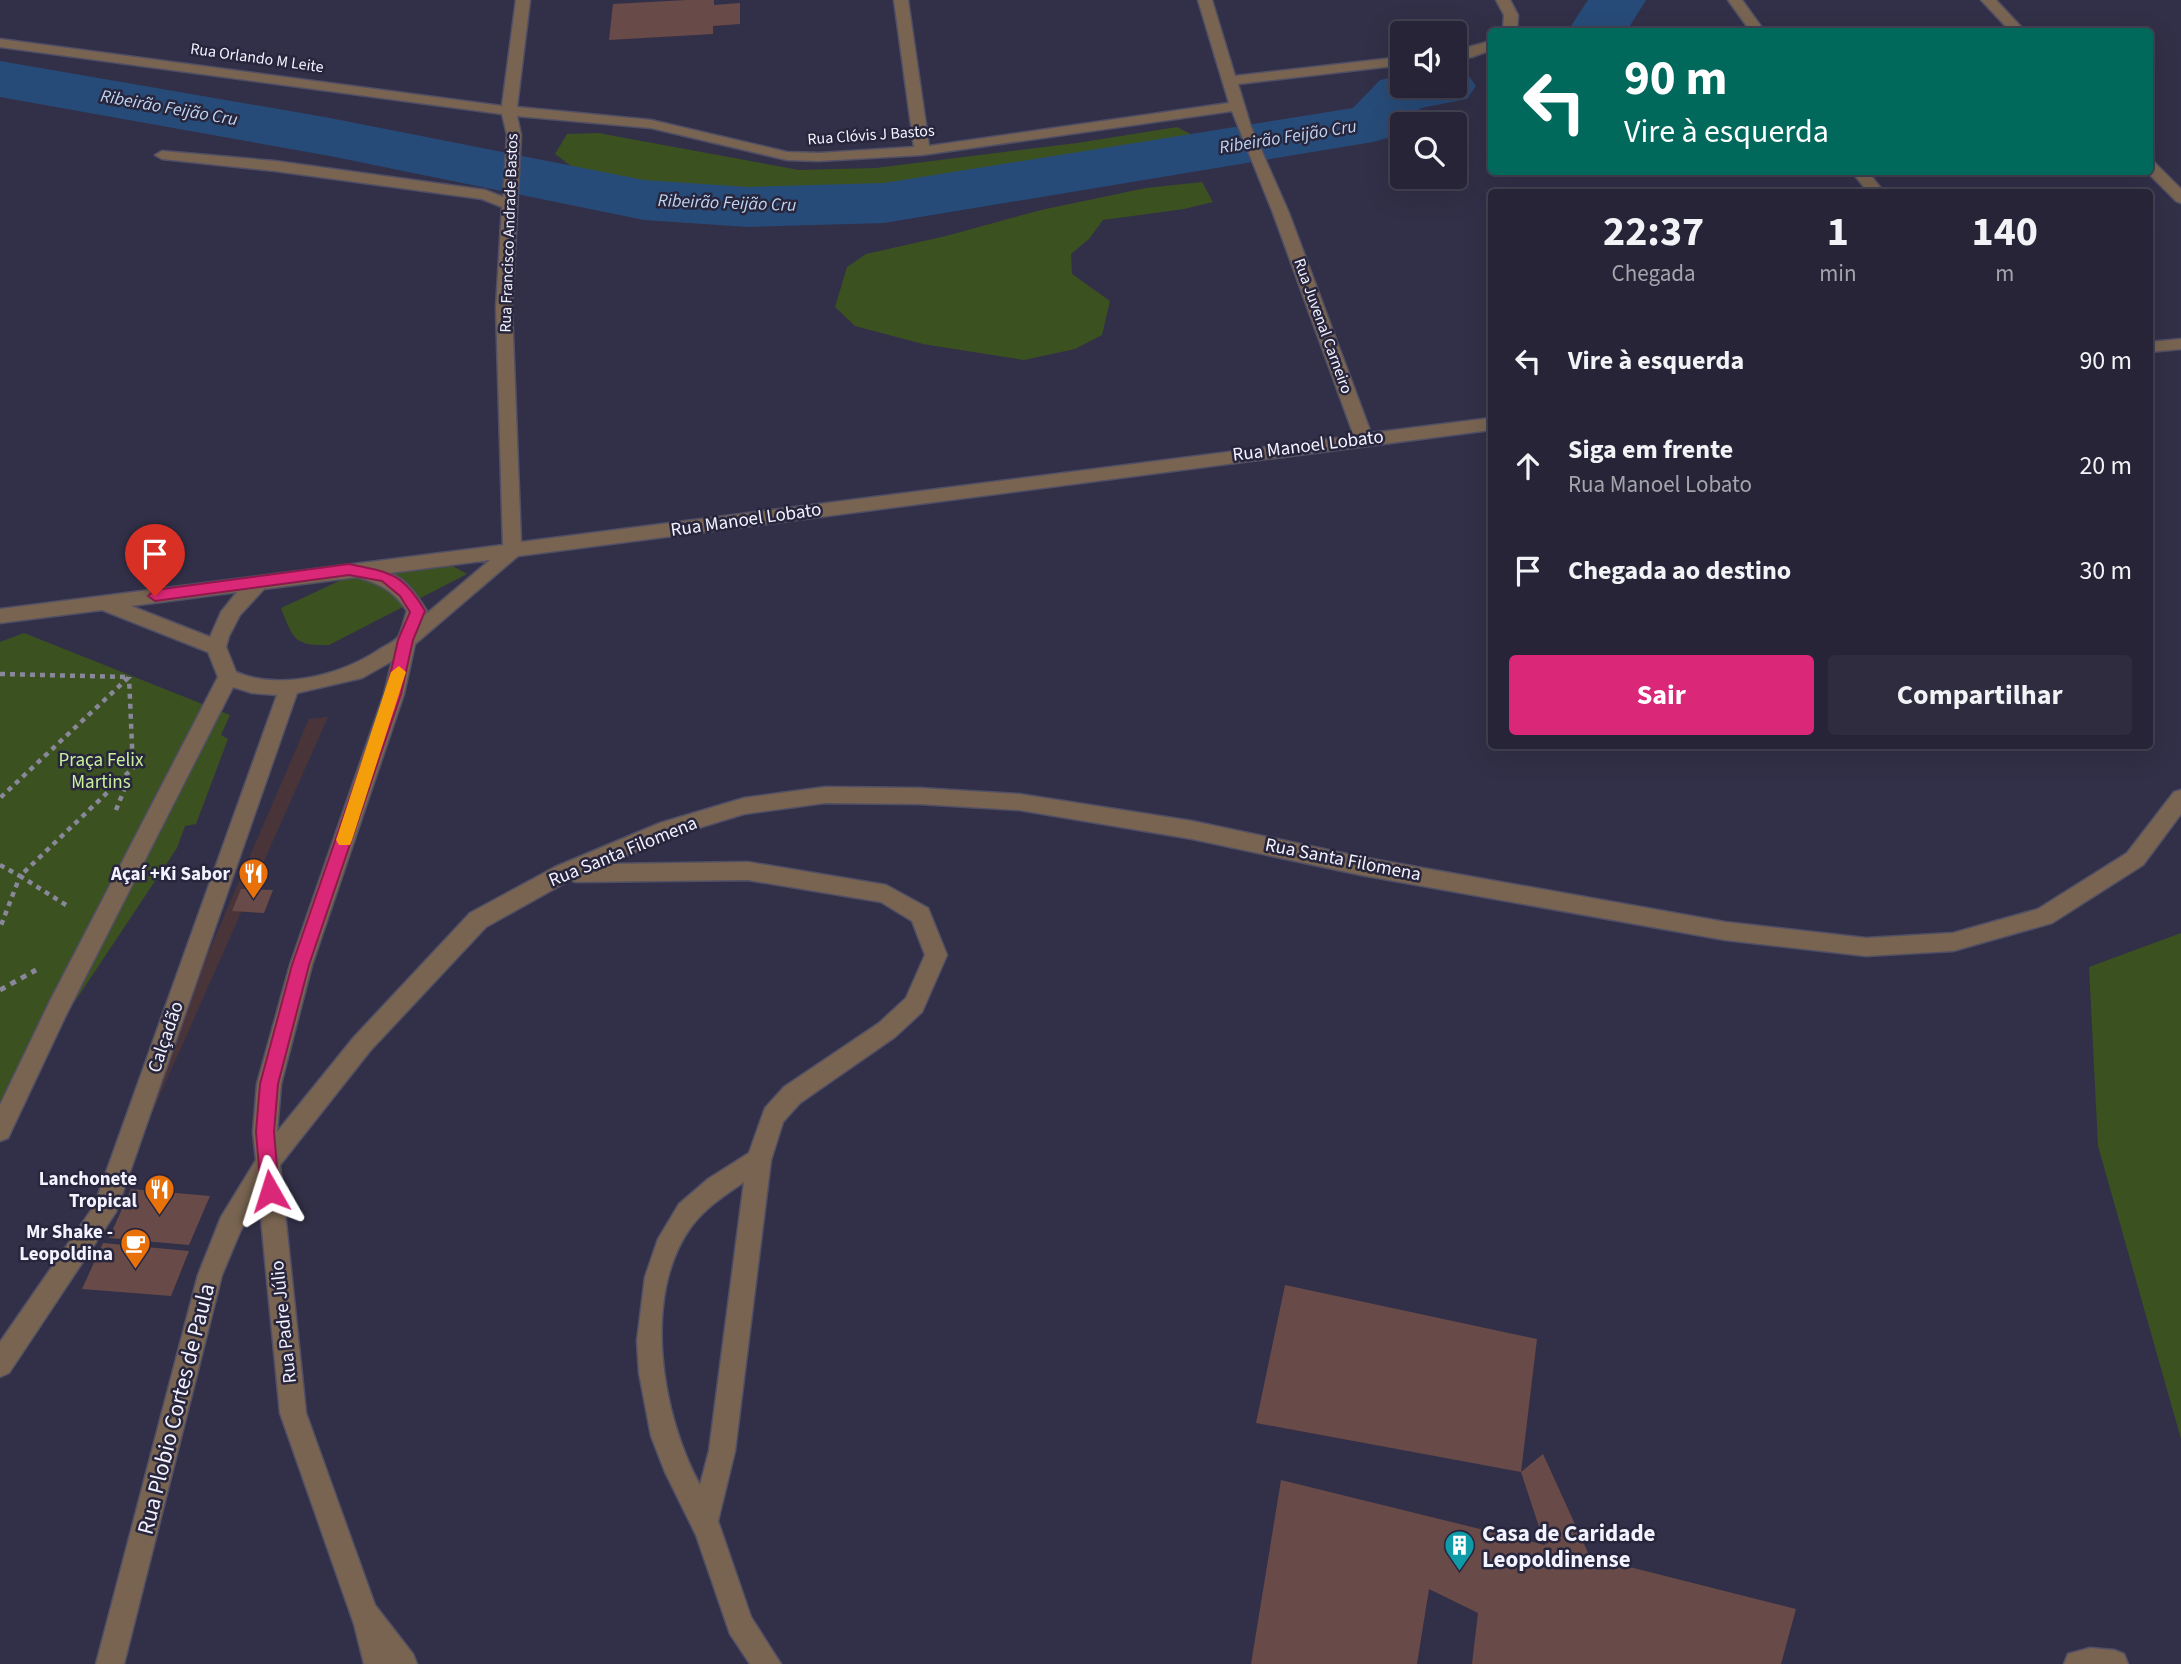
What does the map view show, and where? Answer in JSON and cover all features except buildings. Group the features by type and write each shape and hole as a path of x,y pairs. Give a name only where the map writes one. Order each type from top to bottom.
{"street":[{"name":"Rua Francisco Andrade Bastos","path":"512,551 504,308 514,135 509,111 523,0"},
{"path":"901,0 922,151"},
{"path":"1205,0 1238,106"},
{"path":"1503,0 1511,15 1512,28"},
{"path":"1735,0 1755,28"},
{"path":"1988,0 2015,28"},
{"name":"Rua Orlando M Leite","path":"0,43 509,111"},
{"path":"1467,54 1488,46"},
{"path":"1230,81 1390,62"},
{"name":"Rua Clóvis J Bastos","path":"509,111 651,124 787,156 819,158 922,151 1238,106"},
{"name":"Rua Juvenal Carneiro","path":"1238,106 1244,127 1281,213 1364,438"},
{"path":"162,155 275,166 511,198"},
{"path":"2153,169 2181,198"},
{"path":"1862,175 1874,189"},
{"path":"2153,347 2181,344"},
{"name":"Rua Manoel Lobato","path":"0,616 1364,438 1488,424"},
{"path":"261,581 232,607 222,625 216,647 228,677 261,688 289,688 357,672 406,640 512,551"},
{"name":"Rua Padre Júlio","path":"349,569 387,577 405,592 418,611 406,640 394,694 301,965 272,1071 265,1132 293,1413 364,1614 403,1664"},
{"path":"102,603 216,647"},
{"path":"0,1130 58,1008 228,677"},
{"name":"Calçadão","path":"0,1364 104,1212 289,688"},
{"name":"Rua Santa Filomena","path":"267,1163 362,1044 478,920 563,873 667,830 744,806 825,795 919,796 1019,802 1192,830 1361,866 1725,932 1878,946 1953,942 2044,916 2134,859 2181,798"},
{"path":"563,873 748,871 886,894 920,915 936,955 914,1005 887,1030 792,1095 773,1116 759,1160 722,1451 704,1521"},
{"path":"759,1160 710,1192 681,1220 659,1264 650,1314 653,1378 673,1461 704,1521 741,1627 767,1664"},
{"name":"Rua Plobio Cortes de Paula","path":"110,1664 209,1275 230,1225 267,1163"},
{"path":"364,1614 378,1664"},
{"path":"2078,1664 2114,1664"}],"path":[{"path":"0,674 129,677"},
{"path":"0,798 129,677"},
{"path":"0,928 20,876 133,768 129,677"},
{"path":"0,865 66,905"}],"shaded area":[{"path":"328,717 108,1212 97,1211 309,719"}],"green space":[{"path":"1177,127 1200,139 1192,147 961,181 886,196 757,200 681,197 617,186 583,175 555,154 567,134 598,133 799,170 876,168 1077,143"},
{"path":"1202,182 1213,202 1184,209 1103,220 1089,239 1071,254 1072,274 1110,301 1102,335 1075,349 1024,360 923,344 855,326 835,307 847,267 866,254 1041,210 1146,188"},
{"path":"438,558 467,574 329,645 308,644 296,638 281,608 352,575"},
{"name":"Praça Felix Martins","path":"24,633 230,715 221,735 228,739 196,824 185,826 177,848 0,1114 0,642"},
{"path":"2181,933 2181,1439 2098,1146 2089,967"}],"waterway":[{"name":"Ribeirão Feijão Cru","path":"1599,28 1617,0"},
{"name":"Ribeirão Feijão Cru","path":"0,79 330,137 644,200 748,207 884,203 1373,123 1397,98"}],"slow traffic":[{"path":"344,840 399,672"}],"place":[{"name":"Açaí +Ki Sabor","path":"253,901"},
{"name":"Lanchonete Tropical","path":"160,1217"},
{"name":"Mr Shake - Leopoldina","path":"136,1270"},
{"name":"Casa de Caridade Leopoldinense","path":"1459,1573"}],"route":[{"path":"155,596 349,569 387,577 405,592 418,611 406,640 394,694 301,965 269,1084 265,1132 270,1191"}]}
